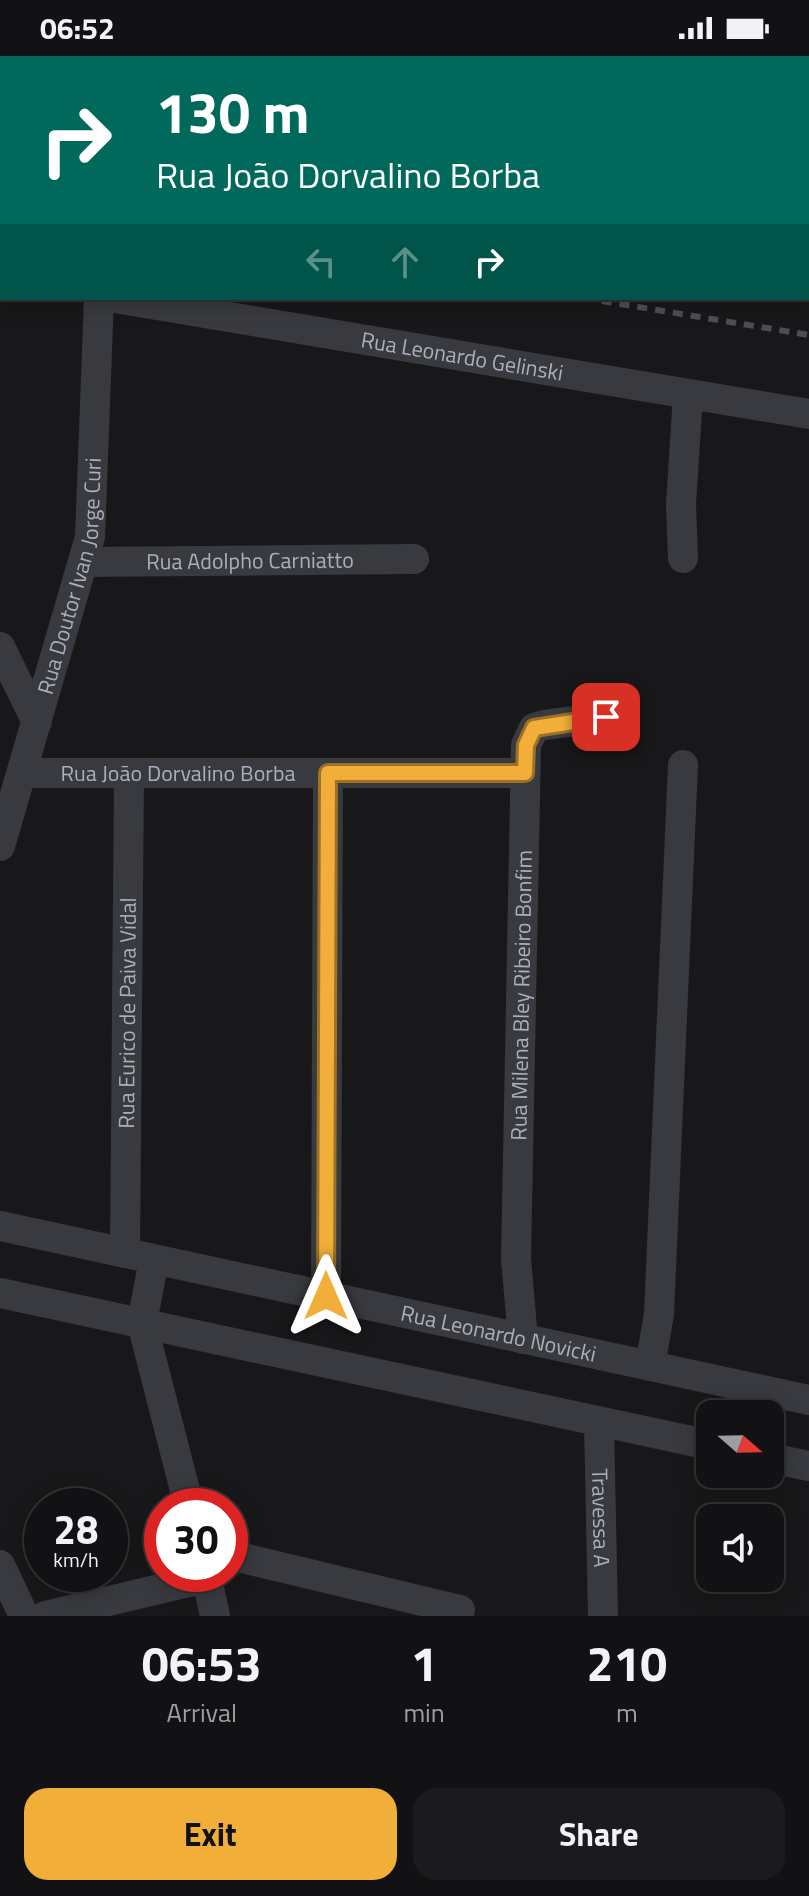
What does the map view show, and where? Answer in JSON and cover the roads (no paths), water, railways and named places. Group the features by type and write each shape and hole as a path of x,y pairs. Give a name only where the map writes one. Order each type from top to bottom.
{"street":[{"name":"Rua Doutor Ivan Jorge Curi","path":"0,846 84,562 93,513 99,300"},
{"name":"Rua Leonardo Gelinski","path":"127,300 809,414"},
{"path":"683,558 681,504 688,394"},
{"name":"Rua Adolpho Carniatto","path":"84,562 414,559"},
{"path":"0,647 37,722"},
{"name":"Rua Milena Bley Ribeiro Bonfim","path":"523,1339 516,1259 526,745 534,728 606,717"},
{"path":"650,1366 659,1314 683,765"},
{"name":"Rua João Dorvalino Borba","path":"22,773 525,773"},
{"name":"Rua Eurico de Paiva Vidal","path":"125,1253 129,773"},
{"path":"326,1296 328,773"},
{"name":"Rua Leonardo Novicki","path":"0,1226 809,1400"},
{"path":"154,1260 142,1323 184,1488"},
{"path":"0,1293 696,1442"},
{"name":"Travessa A","path":"599,1422 603,1616"},
{"path":"784,1461 809,1466"},
{"path":"248,1559 460,1610"},
{"path":"0,1565 24,1616"},
{"path":"45,1616 144,1591"},
{"path":"210,1592 215,1616"}],"railway":[{"path":"596,300 809,335"}]}
